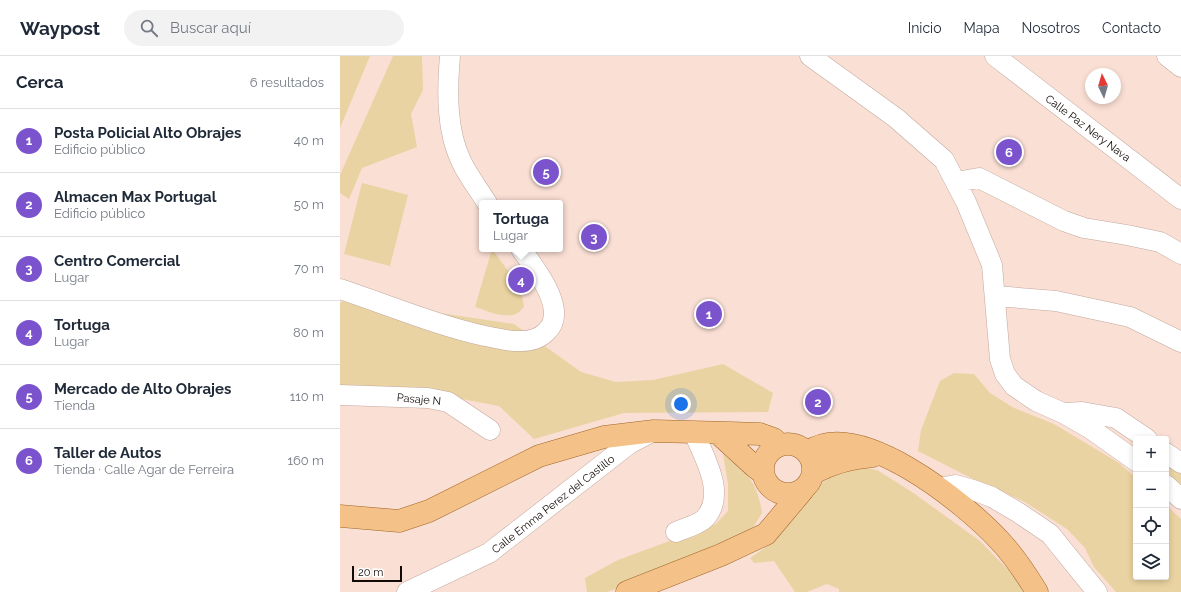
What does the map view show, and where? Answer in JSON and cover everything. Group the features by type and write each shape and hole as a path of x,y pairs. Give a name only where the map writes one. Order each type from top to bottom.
{"main road":[{"path":"340,516 399,521 429,511 539,456 604,438 654,431 760,434 774,439 779,445"},
{"path":"720,434 755,467 777,492 786,494 795,494 829,464 851,458 881,456"},
{"path":"627,592 753,541 766,534 808,482 812,458 808,452 794,444 779,445 771,449 766,456 763,464 770,505 753,541"},
{"path":"808,452 816,446 838,444 861,447 907,466 940,488 999,540 1037,592"}],"street":[{"path":"450,56 448,100 454,140 462,163 485,200"},
{"path":"810,56 868,97 922,140 944,160 956,182 992,265 996,296 997,339 1000,359 1005,374 1014,386 1036,401 1063,413 1121,449 1133,459"},
{"name":"Calle Paz Nery Nava","path":"995,56 1181,199"},
{"path":"1167,56 1181,67"},
{"path":"956,182 979,178 1077,226 1160,242 1181,254"},
{"path":"340,289 464,331 505,340 521,341 532,339 542,336 549,330 555,313 548,290 538,272 523,252"},
{"path":"996,296 1007,295 1056,301 1130,317 1181,342"},
{"name":"Pasaje N","path":"340,395 428,398 448,402 490,430"},
{"path":"1063,413 1082,412 1116,418 1143,436"},
{"name":"Calle Emma Perez del Castillo","path":"407,592 489,553 629,444 654,431"},
{"path":"676,532 706,518 713,503 714,483 694,433"},
{"path":"1169,455 1181,463"},
{"path":"940,488 955,486 973,490 992,497 1019,513 1050,534 1097,592"},
{"path":"1169,488 1181,499"}],"shaded area":[{"path":"340,56 370,56 340,128"},
{"path":"393,56 422,56 423,90 411,114 417,147 362,168 349,199 340,193 340,175"},
{"path":"362,183 408,195 390,266 344,254"},
{"path":"491,252 494,252 520,287 524,306 520,311 508,316 495,314 475,307"},
{"path":"347,299 514,324 581,372 616,382 653,380 723,364 773,393 768,412 624,413 534,439 499,406 425,392 340,389 340,303"},
{"path":"954,373 974,374 990,393 1014,408 1054,424 1119,463 1133,475 1133,580 1169,580 1169,508 1181,519 1181,592 1116,592 1094,567 1085,548 1067,529 1023,501 975,480 918,451 921,430 940,381"},
{"path":"723,454 745,473 754,485 762,513 754,526 733,540 642,580 607,592 587,592 585,578 618,560 716,524 728,511 728,484"},
{"path":"1169,458 1181,468 1181,486 1169,474"},
{"path":"861,467 877,470 912,492 980,541 1016,578 1023,592 839,592 839,589 827,584 807,592 795,592 774,561 754,563 750,558 769,545 822,483 836,473"}],"place":[{"name":"Taller de Autos","path":"1009,152"},
{"name":"Mercado de Alto Obrajes","path":"546,172"},
{"name":"Centro Comercial","path":"594,237"},
{"name":"Tortuga","path":"521,280"},
{"name":"Posta Policial Alto Obrajes","path":"709,314"},
{"name":"Almacen Max Portugal","path":"818,402"}]}
